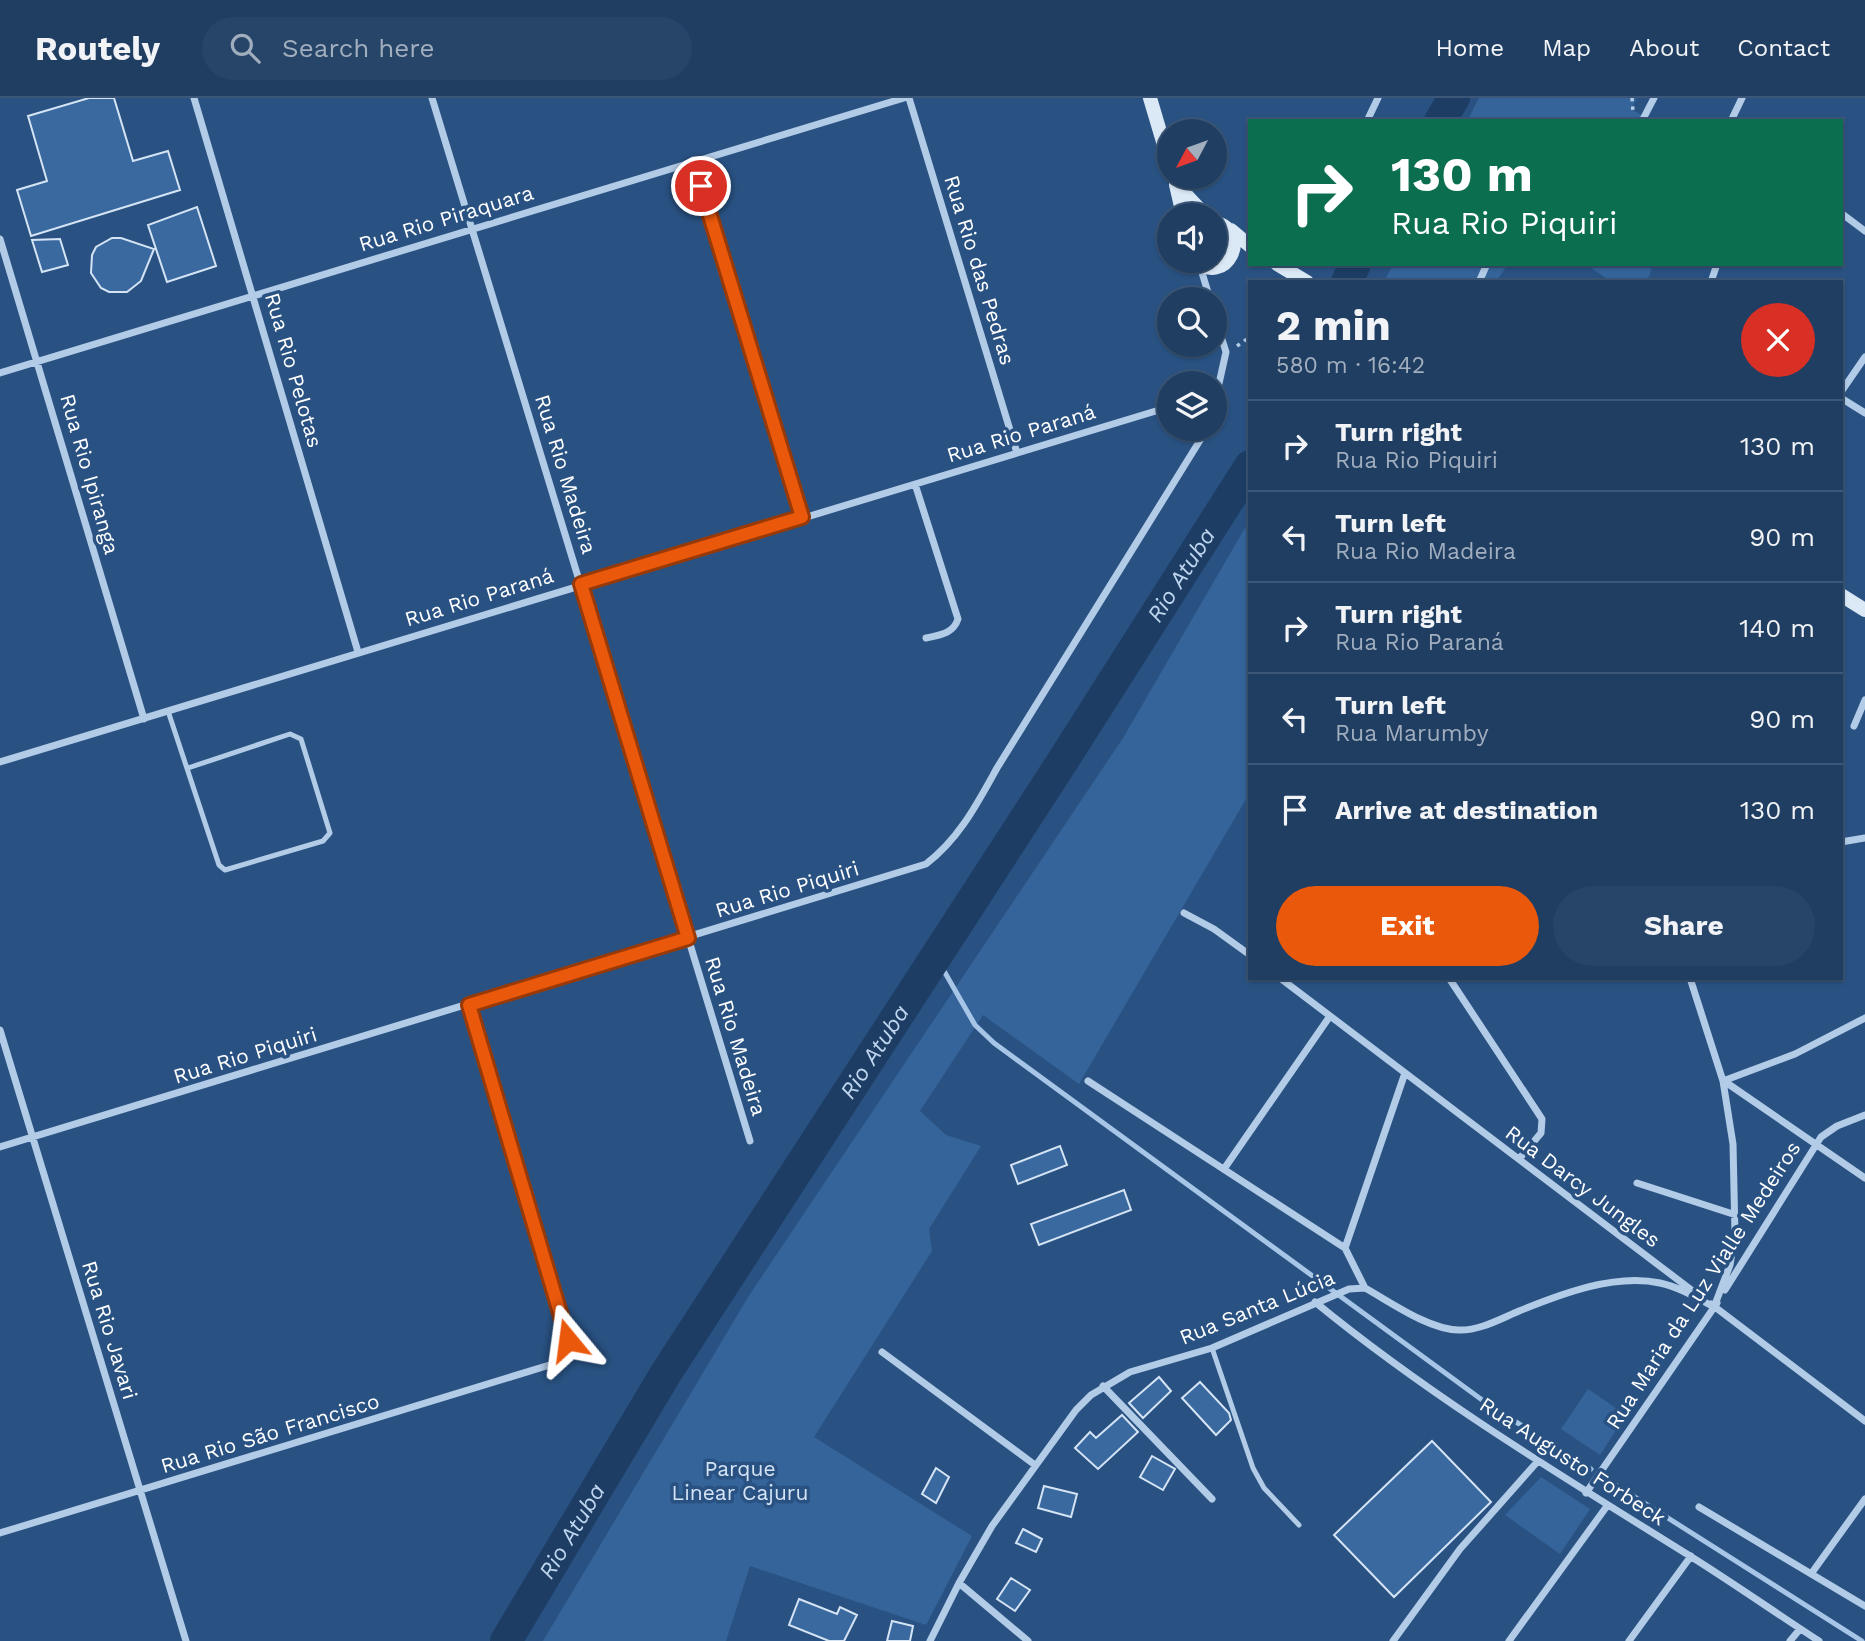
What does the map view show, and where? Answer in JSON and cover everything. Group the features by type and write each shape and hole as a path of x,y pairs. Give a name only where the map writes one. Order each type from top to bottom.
{"street":[{"name":"Rua Rio Pelotas","path":"194,98 358,652"},
{"name":"Rua Rio Madeira","path":"432,98 750,1141"},
{"name":"Rua Rio Piraquara","path":"0,373 904,98"},
{"name":"Rua Rio das Pedras","path":"904,98 1017,453"},
{"path":"1150,98 1157,122"},
{"path":"1368,119 1378,98"},
{"path":"1643,119 1654,98"},
{"path":"1732,119 1742,98"},
{"path":"693,160 802,517"},
{"path":"1183,189 1195,203"},
{"path":"1843,215 1865,230"},
{"path":"1227,229 1248,245"},
{"path":"1227,229 1234,241 1234,250 1227,262"},
{"name":"Rua Rio Ipiranga","path":"0,239 144,719"},
{"path":"1227,263 1248,254"},
{"path":"1280,266 1304,280"},
{"path":"1843,389 1865,357"},
{"path":"1843,399 1865,413"},
{"name":"Rua Rio Paraná","path":"0,762 1157,411"},
{"name":"Rua Rio Piquiri","path":"0,1147 926,864 944,850 967,821 1200,441"},
{"path":"915,484 958,619 949,632 926,638"},
{"path":"1843,596 1865,610"},
{"path":"1854,726 1865,700"},
{"path":"1843,842 1865,838"},
{"path":"1184,913 1214,929 1248,954"},
{"name":"Rua Darcy Jungles","path":"1283,980 1865,1421"},
{"path":"1450,980 1542,1119 1541,1133 1519,1159"},
{"path":"1691,980 1723,1081 1731,1118 1736,1215 1730,1265 1714,1307"},
{"name":"Rua Rio São Francisco","path":"0,1533 566,1360 571,1352 568,1340 469,1005"},
{"path":"1224,1169 1330,1016"},
{"path":"1723,1081 1795,1054 1865,1018"},
{"name":"Rua Rio Javari","path":"0,1030 186,1641"},
{"path":"1345,1248 1405,1073"},
{"path":"1088,1081 1345,1248 1366,1289"},
{"path":"1723,1081 1865,1178"},
{"name":"Rua Maria da Luz Vialle Medeiros","path":"1586,1493 1714,1307 1816,1144 1827,1131 1865,1115"},
{"path":"1637,1183 1736,1215"},
{"name":"Rua Santa Lúcia","path":"930,1641 992,1526 1082,1403 1103,1386 1149,1365 1212,1348 1349,1289 1366,1289 1431,1324 1456,1331 1479,1328 1560,1296 1619,1282 1661,1283 1714,1307"},
{"name":"Rua Augusto Forbeck","path":"1315,1302 1395,1365 1586,1493 1690,1556 1819,1641"},
{"path":"882,1352 1035,1465"},
{"path":"1103,1386 1212,1499"},
{"path":"1393,1641 1460,1549 1538,1461"},
{"path":"1811,1574 1865,1499"},
{"path":"1509,1641 1608,1506"},
{"path":"1699,1507 1865,1606"},
{"path":"1629,1641 1690,1556"},
{"path":"959,1583 1028,1641"},
{"path":"1790,1641 1800,1629"}],"lane":[{"path":"167,712 219,865 225,870 323,841 330,833 301,738 297,736 290,734 188,768"},
{"path":"1212,1348 1253,1468 1264,1488 1299,1525"}],"green space":[{"path":"1479,98 1637,98 1631,109 1648,119 1468,119"},
{"path":"1392,266 1507,266 1497,280 1385,280"},
{"path":"1588,266 1652,266 1648,280 1609,280"},
{"name":"Parque Linear Cajuru","path":"1248,523 1248,796 1079,1084 983,1015 920,1111 946,1135 981,1146 929,1229 932,1251 814,1437 972,1536 926,1625 750,1566 726,1641 543,1641 750,1294 1123,738"},
{"path":"1588,1389 1626,1415 1600,1455 1561,1429"},
{"path":"1541,1477 1590,1509 1560,1554 1505,1515"}],"building":[{"path":"89,98 114,98 133,161 168,151 180,190 31,236 17,190 47,181 28,116"},
{"path":"197,207 216,266 167,282 148,225"},
{"path":"112,238 121,238 154,249 141,281 127,292 109,292 101,288 91,273 92,255 96,247"},
{"path":"60,239 68,265 42,272 32,240"},
{"path":"1060,1146 1067,1165 1018,1184 1011,1165"},
{"path":"1124,1190 1131,1210 1039,1245 1031,1224"},
{"path":"1159,1377 1171,1391 1143,1418 1129,1403"},
{"path":"1200,1382 1229,1413 1231,1420 1216,1435 1182,1398"},
{"path":"1122,1415 1138,1432 1098,1469 1075,1448 1090,1432 1096,1438"},
{"path":"1432,1441 1491,1502 1394,1597 1334,1535"},
{"path":"1152,1456 1175,1469 1163,1490 1140,1477"},
{"path":"936,1468 949,1477 936,1503 922,1494"},
{"path":"1044,1486 1077,1494 1071,1517 1038,1508"},
{"path":"1023,1529 1042,1539 1036,1552 1016,1543"},
{"path":"1011,1578 1030,1590 1015,1611 997,1599"},
{"path":"799,1599 837,1614 840,1607 857,1615 844,1641 829,1641 789,1625"},
{"path":"892,1621 913,1626 910,1641 887,1641"}],"waterway":[{"name":"Rio Atuba","path":"1441,119 1454,98"},
{"name":"Rio Atuba","path":"1348,280 1354,266"},
{"name":"Rio Atuba","path":"506,1641 666,1373 1064,759 1248,469"},
{"path":"936,957 975,1025 994,1043 1489,1405 1591,1469"},
{"path":"1608,1480 1862,1641"}],"route":[{"path":"568,1340 469,1005 688,938 581,584 802,517 701,186"}]}
